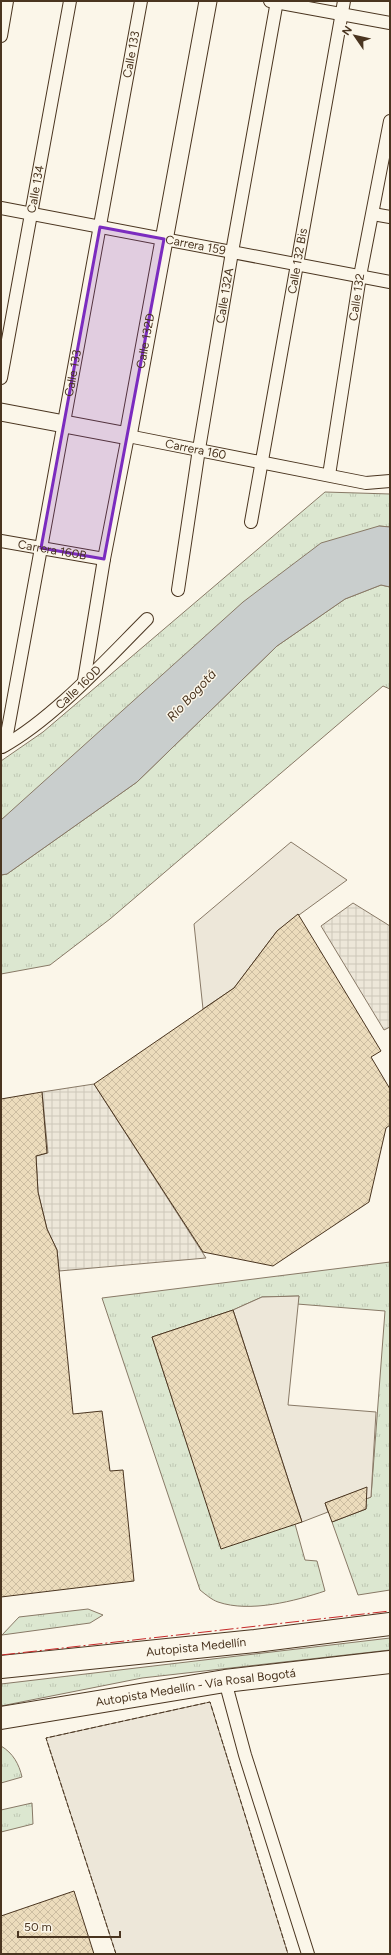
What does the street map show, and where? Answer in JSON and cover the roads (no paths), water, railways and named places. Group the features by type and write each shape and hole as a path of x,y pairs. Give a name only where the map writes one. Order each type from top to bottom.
{"highway":[{"name":"Autopista Medellín","path":"1,1667 256,1641 390,1624"},
{"name":"Autopista Medellín - Vía Rosal Bogotá","path":"1,1718 225,1681 390,1662"}],"street":[{"path":"1,36 7,1"},
{"name":"Calle 134","path":"1,378 70,1"},
{"name":"Calle 133","path":"3,746 42,548 141,1"},
{"name":"Calle 132D","path":"84,682 104,560 208,1"},
{"path":"275,1 390,23"},
{"name":"Calle 132A","path":"178,590 199,449 275,1"},
{"name":"Calle 132 Bis","path":"251,522 344,1"},
{"name":"Calle 132","path":"329,475 360,276 387,154 390,121"},
{"name":"Carrera 159","path":"1,208 390,282"},
{"path":"373,214 390,217"},
{"name":"Carrera 160","path":"1,412 199,449 366,483 390,481"},
{"name":"Carrera 160B","path":"1,540 104,560"},
{"name":"Calle 160D","path":"3,746 44,717 84,682 148,619"},
{"path":"225,1681 245,1755 308,1954"}],"water":[{"name":"Río Bogotá","path":"379,526 390,527 390,587 381,585 345,599 277,646 137,782 7,874 1,875 1,820 243,602 321,543"}]}
